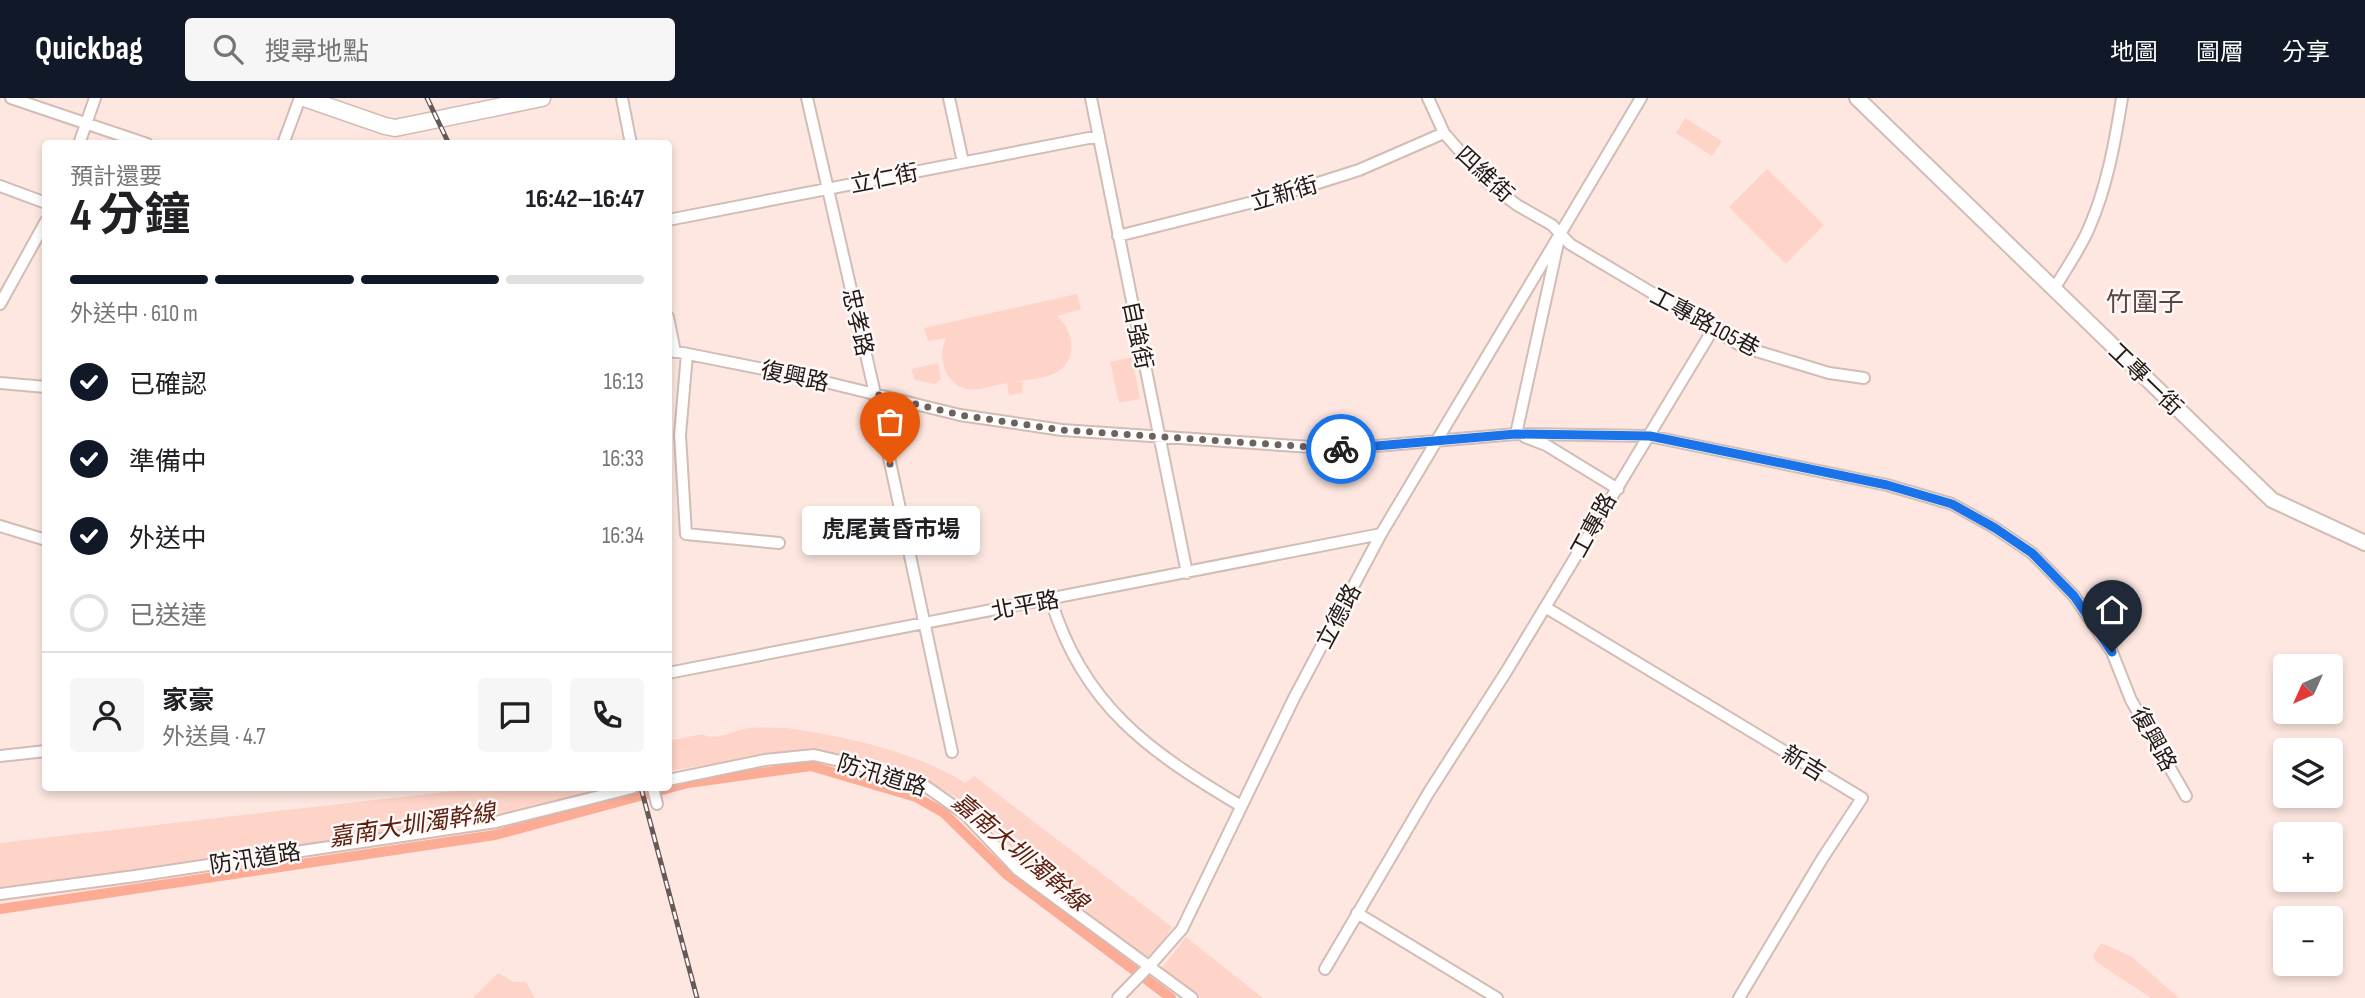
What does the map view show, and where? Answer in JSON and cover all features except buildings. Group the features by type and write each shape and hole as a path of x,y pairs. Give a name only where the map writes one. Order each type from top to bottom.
{"main road":[{"path":"302,98 385,127 395,128 542,98"}],"street":[{"path":"11,98 135,140"},
{"path":"80,140 95,98"},
{"path":"285,140 302,98"},
{"path":"622,98 630,140"},
{"name":"忠孝路","path":"807,98 875,394 952,752"},
{"path":"949,98 963,162"},
{"name":"自強街","path":"1091,98 1187,573"},
{"name":"四維街","path":"1428,98 1444,134 1487,182 1517,205 1552,225 1560,234"},
{"path":"1516,434 1560,234 1641,98"},
{"name":"工專一街","path":"1857,98 2272,500 2365,543"},
{"path":"2054,289 2089,229 2114,148 2122,98"},
{"name":"立新街","path":"1118,236 1288,193 1359,170 1444,134"},
{"name":"立仁街","path":"672,219 1099,136"},
{"path":"0,187 42,202"},
{"path":"0,304 42,228"},
{"name":"工專路105巷","path":"1560,234 1570,244 1712,331 1743,347 1829,373 1864,378"},
{"name":"立德路","path":"1119,997 1182,929 1294,698 1381,534 1560,234"},
{"path":"1618,489 1712,331"},
{"name":"復興路","path":"672,351 809,378 972,417 1062,430 1341,449 1516,434 1650,436 1900,489 1952,504 2032,553 2055,575 2090,617 2122,673 2132,700 2186,796"},
{"path":"687,354 680,435 686,534 779,543"},
{"path":"0,383 42,387"},
{"name":"工專路","path":"1325,969 1618,489 1546,444 1516,434"},
{"path":"0,526 42,539"},
{"name":"北平路","path":"672,672 1381,534"},
{"path":"1051,600 1069,651 1082,674 1111,710 1146,745 1241,806"},
{"name":"新吉","path":"1545,607 1862,798 1822,859 1740,998"},
{"path":"0,756 42,751"},
{"name":"防汛道路","path":"672,779 765,760 814,755 888,772 924,785 965,814 1018,870 1192,998"},
{"name":"防汛道路","path":"0,894 496,822 620,791"},
{"path":"654,791 657,804"},
{"path":"1357,913 1497,998"}],"shaded area":[{"path":"1685,118 1722,141 1712,156 1676,133"},
{"path":"1767,169 1824,225 1786,264 1729,207"},
{"path":"1077,294 1081,309 1057,316 1070,337 1071,353 1068,361 1063,368 1051,375 1015,382 1023,382 1022,393 1009,395 1007,383 977,389 959,386 944,368 942,353 946,338 928,341 924,328"},
{"path":"1132,357 1140,399 1119,403 1110,362"},
{"path":"938,363 941,379 935,384 915,380 911,369"},
{"path":"751,728 787,728 856,741 901,753 965,783 974,776 1172,927 1159,948 1148,958 1043,878 961,800 923,778 841,754 800,750 672,771 672,740 702,734 717,737"},
{"path":"453,791 603,791 458,824 0,889 0,843"},
{"path":"1186,937 1263,998 1201,998 1162,968"},
{"path":"2101,943 2131,956 2179,998 2151,998 2095,961 2093,955"},
{"path":"498,973 514,982 526,982 535,998 473,998"}],"waterway":[{"name":"嘉南大圳濁幹線","path":"672,787 811,766 916,797 944,813 1006,874 1171,998"},
{"name":"嘉南大圳濁幹線","path":"0,909 495,835 658,791"}],"railway":[{"path":"427,98 447,140"},
{"path":"642,791 697,998"}],"way so far":[{"path":"890,464 875,394 960,415 1062,430 1341,449"}],"place":[{"name":"虎尾黃昏市場","path":"890,464"}],"district":[{"name":"竹圍子","path":"2145,302"}],"route":[{"path":"1341,449 1516,434 1650,436 1887,485 1952,504 2032,553 2074,596 2112,652"}]}
